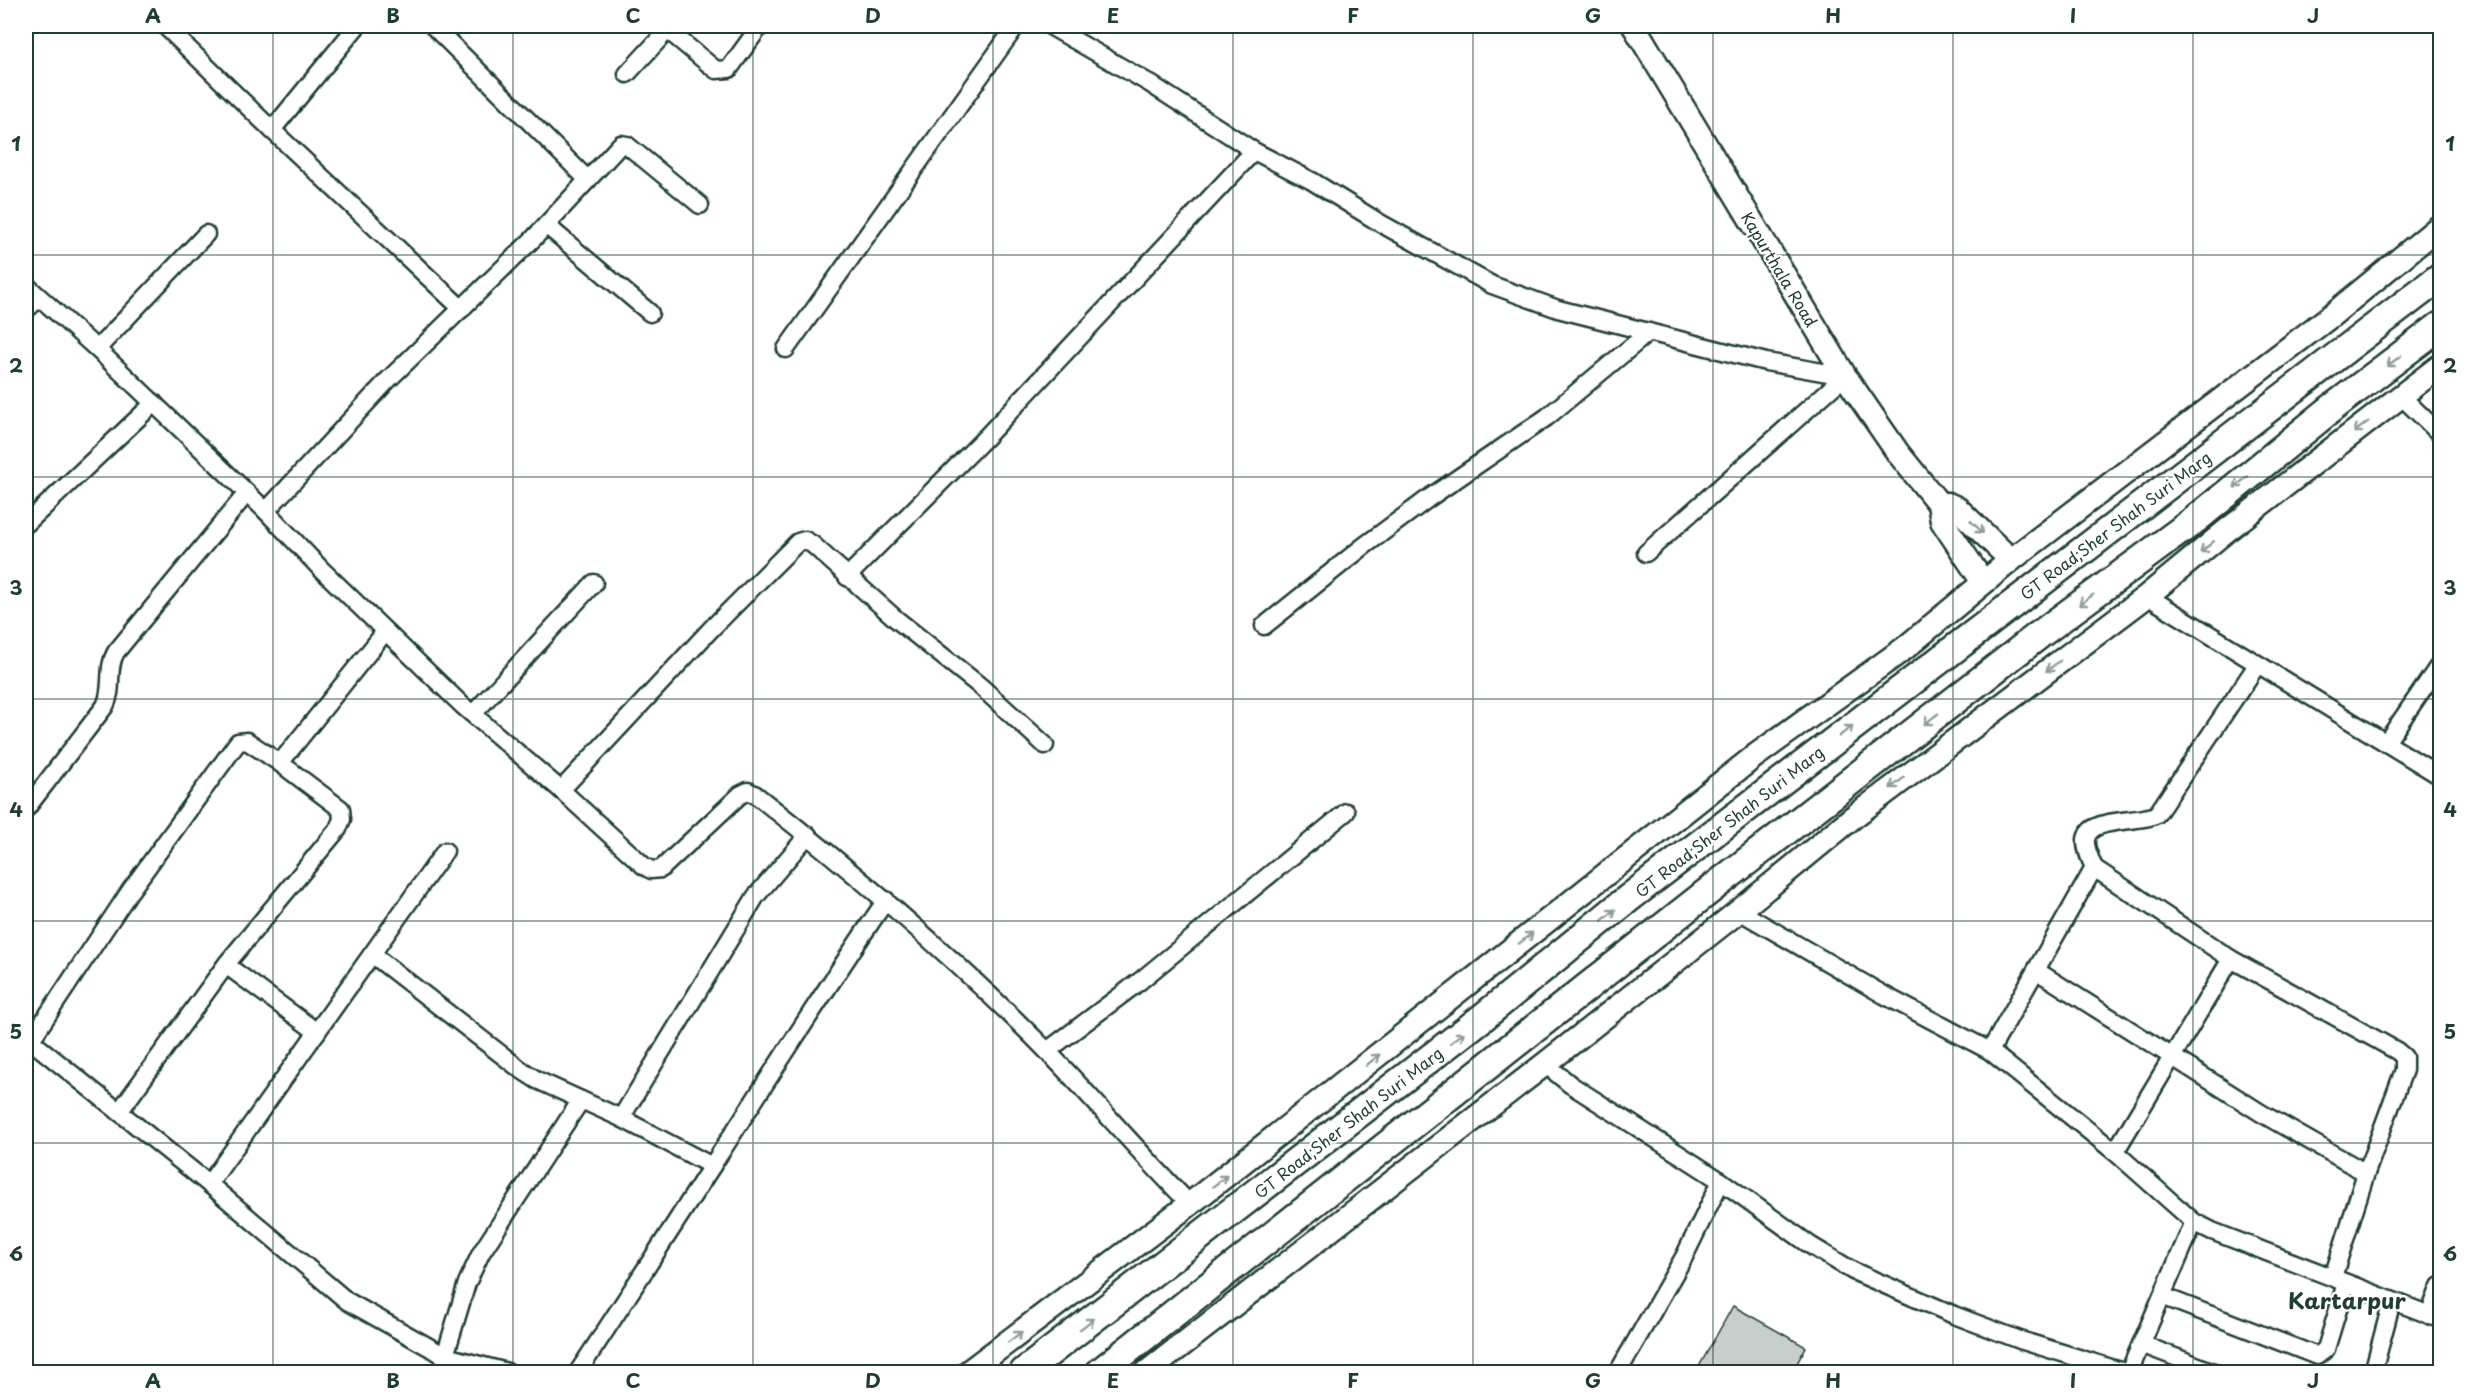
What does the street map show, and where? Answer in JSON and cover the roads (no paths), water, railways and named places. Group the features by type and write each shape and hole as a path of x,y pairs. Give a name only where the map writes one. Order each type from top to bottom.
{"highway":[{"name":"GT Road;Sher Shah Suri Marg","path":"1024,1372 1482,1018 1629,898 2440,276"},
{"path":"1100,1372 1710,890 2039,635 2196,519 2332,408 2440,326"}],"main road":[{"name":"Kapurthala Road","path":"1634,26 1845,376 1898,453 1939,504 1942,521 1983,582"},
{"path":"968,1372 1190,1204 1755,756 1905,648 1983,582 2332,315 2440,226"},
{"path":"1147,1372 1545,1064 1739,911 1852,818 2147,596 2226,531 2440,366"},
{"name":"Kapurthala Road","path":"1939,504 1948,504 1957,508 2011,560"}],"street":[{"path":"165,26 462,309"},
{"path":"272,130 357,26"},
{"path":"434,26 588,180"},
{"path":"627,74 663,35 670,32 716,70 729,69 760,26"},
{"path":"786,349 1016,26"},
{"path":"1050,26 1149,83 1254,151 1312,181 1380,223 1492,285 1558,309 1766,362 1845,376"},
{"path":"266,510 387,381 546,225 622,143 700,204"},
{"path":"848,577 986,437 1254,151"},
{"path":"546,225 650,313"},
{"path":"97,349 206,234"},
{"path":"26,285 97,349 266,510 385,632 473,714 644,866 651,870 661,869 740,795 748,791 756,795 886,900 1047,1051 1144,1159 1190,1204"},
{"path":"26,310 39,298"},
{"path":"1264,626 1419,505 1547,417 1649,332"},
{"path":"1646,553 1845,376"},
{"path":"2401,396 2440,434"},
{"path":"26,524 154,403"},
{"path":"26,809 105,706 111,692 111,667 116,652 247,493"},
{"path":"561,790 712,628 798,542 805,540 809,541 896,620 980,686 1045,745"},
{"path":"473,714 594,583"},
{"path":"2147,596 2257,665 2387,741 2440,776"},
{"path":"280,763 385,632"},
{"path":"2387,741 2440,664"},
{"path":"2162,1296 2317,1356 2325,1349 2339,1280 2366,1173 2404,1070 2404,1057 2397,1051 2231,958 2094,868 2085,844 2088,834 2101,824 2145,819 2157,814 2257,665"},
{"path":"119,1112 226,965 341,824 340,809 247,741 238,742 130,891 28,1038 119,1112 209,1184 347,1301 445,1356 507,1372"},
{"path":"1047,1051 1140,981 1346,812"},
{"path":"621,1118 756,896 808,835"},
{"path":"209,1184 445,851"},
{"path":"1990,1050 2094,868"},
{"path":"578,1372 802,1023 886,900"},
{"path":"1739,911 1884,995 1990,1050 2115,1152 2194,1222 2435,1317 2440,1286"},
{"path":"373,955 537,1080 621,1118 712,1166"},
{"path":"2115,1152 2231,958"},
{"path":"226,965 317,1032"},
{"path":"2037,971 2261,1113 2366,1173"},
{"path":"1545,1064 1637,1129 1721,1181 1810,1245 1853,1271 1954,1315 2020,1340 2126,1372 2141,1344 2194,1222"},
{"path":"445,1356 467,1283 481,1253 581,1100"},
{"path":"1618,1372 1684,1257 1721,1181"},
{"path":"2373,1372 2392,1301"},
{"path":"2141,1344 2214,1372"}],"district":[{"name":"Kartarpur","path":"2347,1299"}]}
